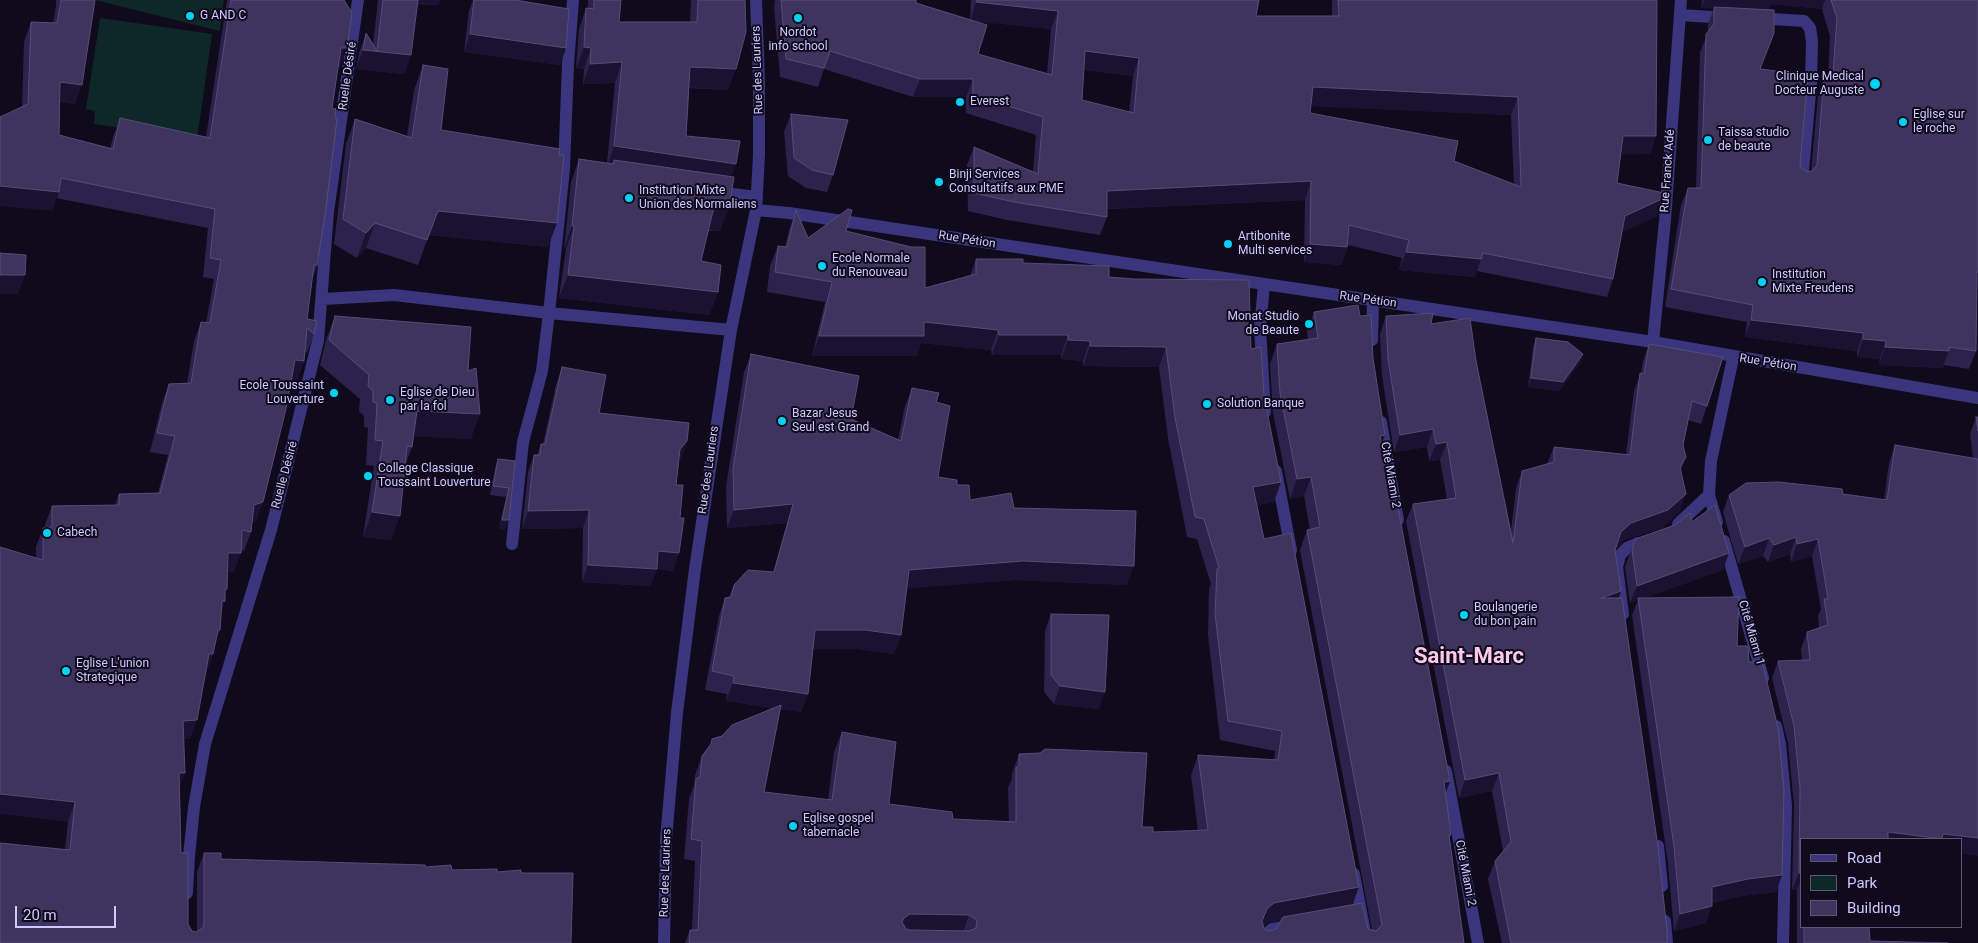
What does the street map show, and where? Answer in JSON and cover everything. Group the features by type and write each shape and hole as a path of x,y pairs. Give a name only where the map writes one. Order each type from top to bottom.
{"street":[{"name":"Ruelle Désiré","path":"187,905 188,856 205,744 271,530 318,341 323,299 328,212 358,0"},
{"path":"512,544 523,442 542,371 569,170 568,64 573,0"},
{"name":"Rue des Lauriers","path":"664,943 666,839 677,713 711,450 731,330 756,210 759,82 756,0"},
{"name":"Rue Franck Adé","path":"1653,342 1665,220 1681,0"},
{"path":"1680,15 1804,22 1810,28 1812,41 1811,82 1802,182"},
{"path":"702,190 757,197"},
{"name":"Rue Pétion","path":"756,210 1653,342 1733,358 1978,398"},
{"path":"1264,285 1260,328 1267,423"},
{"path":"323,299 394,295 549,313 731,330"},
{"path":"1372,357 1371,328 1373,300"},
{"name":"Cité Miami 1","path":"1733,358 1711,461 1709,495 1766,686"},
{"name":"Cité Miami 2","path":"1378,406 1400,530"},
{"path":"1274,462 1295,566"},
{"path":"1625,626 1617,567 1620,555 1627,548 1638,543 1648,543 1663,536 1709,495"},
{"path":"1773,715 1780,744 1786,806 1783,943"},
{"name":"Cité Miami 2","path":"1444,760 1478,943"},
{"path":"1656,835 1668,943"},
{"path":"1352,860 1357,914 1366,943"},
{"path":"1263,943 1265,934 1272,929 1308,923"}],"green space":[{"name":"G AND C","path":"95,0 224,0 220,31"},
{"path":"100,18 212,34 197,139 94,124 95,111 86,109"}],"building":[{"path":"61,0 95,0 82,85 60,82 59,135 113,149 120,118 210,138 231,0 344,0 352,13 347,48 341,48 332,108 336,109 335,118 337,119 325,215 317,265 314,265 307,319 317,321 314,334 307,328 304,361 295,360 286,409 263,502 254,505 251,532 242,530 241,553 228,553 227,589 225,589 225,601 222,601 220,630 218,630 213,654 209,654 197,720 183,721 185,773 179,773 181,853 188,853 188,924 192,931 196,932 203,928 204,924 204,853 221,853 221,859 425,865 426,867 451,865 452,870 497,869 497,872 521,870 521,873 573,873 571,943 0,943 0,843 70,850 75,802 0,794 0,547 43,560 43,528 52,527 52,506 119,505 119,494 160,493 175,436 157,433 169,384 191,383 201,322 210,323 221,260 210,258 215,209 61,178 59,192 0,186 0,117 28,104 31,22 57,23"},
{"path":"383,0 418,0 411,55 363,50 366,33 377,51"},
{"path":"474,0 515,0 569,9 566,48 470,34"},
{"path":"594,0 621,0 619,22 697,22 698,0 745,0 746,32 736,69 690,67 686,136 740,141 736,164 614,146 622,62 590,64 591,48 584,47 586,8 594,9"},
{"path":"781,0 916,0 916,3 987,25 978,54 1052,75 1058,11 976,2 977,0 1259,0 1256,16 1339,16 1338,0 1657,0 1656,136 1623,136 1617,183 1664,193 1664,198 1625,216 1613,279 1483,253 1481,259 1406,252 1409,240 1349,225 1347,247 1310,244 1311,181 1107,191 1107,217 1014,202 974,193 974,147 1038,174 1043,117 973,95 973,79 920,79 830,51 824,68 786,59","holes":["1085,51 1139,58 1134,113 1082,100","1313,87 1518,97 1521,187 1454,161 1458,141 1310,113"]},
{"path":"1831,0 1978,0 1978,272 1976,351 1949,347 1949,351 1885,347 1886,341 1863,339 1863,333 1751,320 1753,305 1671,289 1688,188 1701,188 1706,34 1714,24 1714,7 1774,10 1774,33 1760,69 1808,75 1800,164 1801,168 1807,172 1812,171 1817,165 1824,77 1830,78 1830,73 1833,73 1837,18"},
{"path":"423,65 448,69 441,130 560,149 559,155 564,155 557,223 438,211 427,240 375,223 366,233 343,219 355,119 412,138"},
{"path":"791,114 848,120 833,175 812,170 794,158"},
{"path":"579,159 613,164 614,160 734,177 729,208 714,207 701,261 721,265 718,292 568,275"},
{"path":"848,209 852,210 846,231 911,247 925,247 925,288 976,274 976,259 1023,259 1023,263 1109,266 1109,277 1134,279 1249,280 1251,349 1261,347 1264,396 1281,482 1253,487 1264,539 1291,533 1359,887 1274,903 1267,909 1262,921 1264,929 1269,931 1276,929 1283,917 1362,903 1368,929 1376,931 1382,925 1307,530 1320,527 1311,477 1297,479 1280,393 1277,344 1318,338 1314,312 1358,305 1360,316 1371,315 1373,358 1385,435 1380,436 1389,493 1392,492 1394,504 1397,503 1450,781 1444,782 1451,835 1449,835 1464,943 689,943 690,930 698,930 702,841 691,839 696,779 700,777 702,756 711,744 712,739 722,736 732,725 781,705 764,792 832,800 842,732 896,742 889,804 952,812 953,819 1016,822 1016,768 1019,765 1019,754 1040,753 1045,749 1147,753 1142,827 1153,827 1153,832 1208,830 1198,755 1278,760 1282,731 1228,721 1215,614 1217,569 1219,568 1204,519 1195,517 1175,418 1166,347 1090,346 1090,341 1068,340 1068,335 999,335 998,330 924,322 924,336 819,336 832,282 775,272 778,246 787,247 796,210 808,238","holes":["910,914 969,915 977,920 976,928 969,931 910,930 906,929 902,922"]},
{"path":"0,253 26,255 25,275 0,275"},
{"path":"1433,313 1431,324 1470,318 1476,361 1513,543 1522,471 1554,462 1554,447 1630,455 1640,373 1644,374 1649,344 1723,357 1707,406 1692,401 1683,445 1686,457 1680,467 1686,494 1668,510 1631,523 1621,532 1615,550 1621,591 1601,598 1622,598 1658,847 1667,943 1511,943 1495,861 1511,842 1499,773 1465,780 1413,504 1456,498 1447,442 1436,444 1433,429 1400,435 1388,359 1386,316"},
{"path":"335,316 471,327 468,371 476,368 480,414 417,411 412,447 407,446 400,516 372,512 383,441 375,440 377,403 373,402 373,391 368,386 369,375 329,340"},
{"path":"1536,338 1568,342 1583,354 1563,382 1531,378"},
{"path":"751,354 859,376 851,419 901,441 912,388 939,393 936,402 950,406 938,477 957,480 957,485 969,485 970,500 1011,493 1014,508 1136,511 1134,566 1023,561 909,570 901,635 865,630 815,630 808,694 733,683 734,676 712,671 725,598 731,597 734,585 748,570 774,572 793,504 734,510 733,469"},
{"path":"562,367 606,375 599,413 689,423 687,441 680,449 676,485 683,485 680,518 684,518 679,553 658,551 657,569 588,565 589,510 528,511 534,455 540,455 541,444 545,444"},
{"path":"1895,445 1978,459 1978,838 1943,834 1942,838 1934,838 1888,832 1888,838 1800,838 1799,873 1800,788 1794,726 1778,661 1810,660 1807,632 1828,625 1824,599 1828,599 1818,539 1797,544 1796,537 1774,545 1769,538 1745,547 1729,495 1746,483 1779,482 1842,489 1843,494 1887,500"},
{"path":"498,459 515,461 509,520 502,520 509,488 493,486"},
{"path":"1715,505 1729,553 1637,586 1632,550 1634,542 1638,538 1675,525 1690,513 1692,522"},
{"path":"1739,597 1737,646 1748,646 1749,662 1762,661 1778,728 1784,789 1782,875 1748,879 1712,887 1712,906 1680,914 1674,846 1638,598"},
{"path":"1051,614 1109,615 1105,692 1060,686 1051,675"},
{"path":"1804,928 1869,928 1870,941 1948,943 1804,943"}],"place":[{"name":"G AND C","path":"190,16"},
{"name":"Nordot info school","path":"798,18"},
{"name":"Clinique Medical Docteur Auguste","path":"1875,84"},
{"name":"Everest","path":"960,102"},
{"name":"Eglise sur le roche","path":"1903,122"},
{"name":"Taissa studio de beaute","path":"1708,140"},
{"name":"Binji Services Consultatifs aux PME","path":"939,182"},
{"name":"Institution Mixte Union des Normaliens","path":"629,198"},
{"name":"Artibonite Multi services","path":"1228,244"},
{"name":"Ecole Normale du Renouveau","path":"822,266"},
{"name":"Institution Mixte Freudens","path":"1762,282"},
{"name":"Monat Studio de Beaute","path":"1309,324"},
{"name":"Ecole Toussaint Louverture","path":"334,393"},
{"name":"Eglise de Dieu par la fol","path":"390,400"},
{"name":"Solution Banque","path":"1207,404"},
{"name":"Bazar Jesus Seul est Grand","path":"782,421"},
{"name":"College Classique Toussaint Louverture","path":"368,476"},
{"name":"Cabech","path":"47,533"},
{"name":"Boulangerie du bon pain","path":"1464,615"},
{"name":"Eglise L'union Strategique","path":"66,671"},
{"name":"Eglise gospel tabernacle","path":"793,826"}],"district":[{"name":"Saint-Marc","path":"1469,657"}]}
